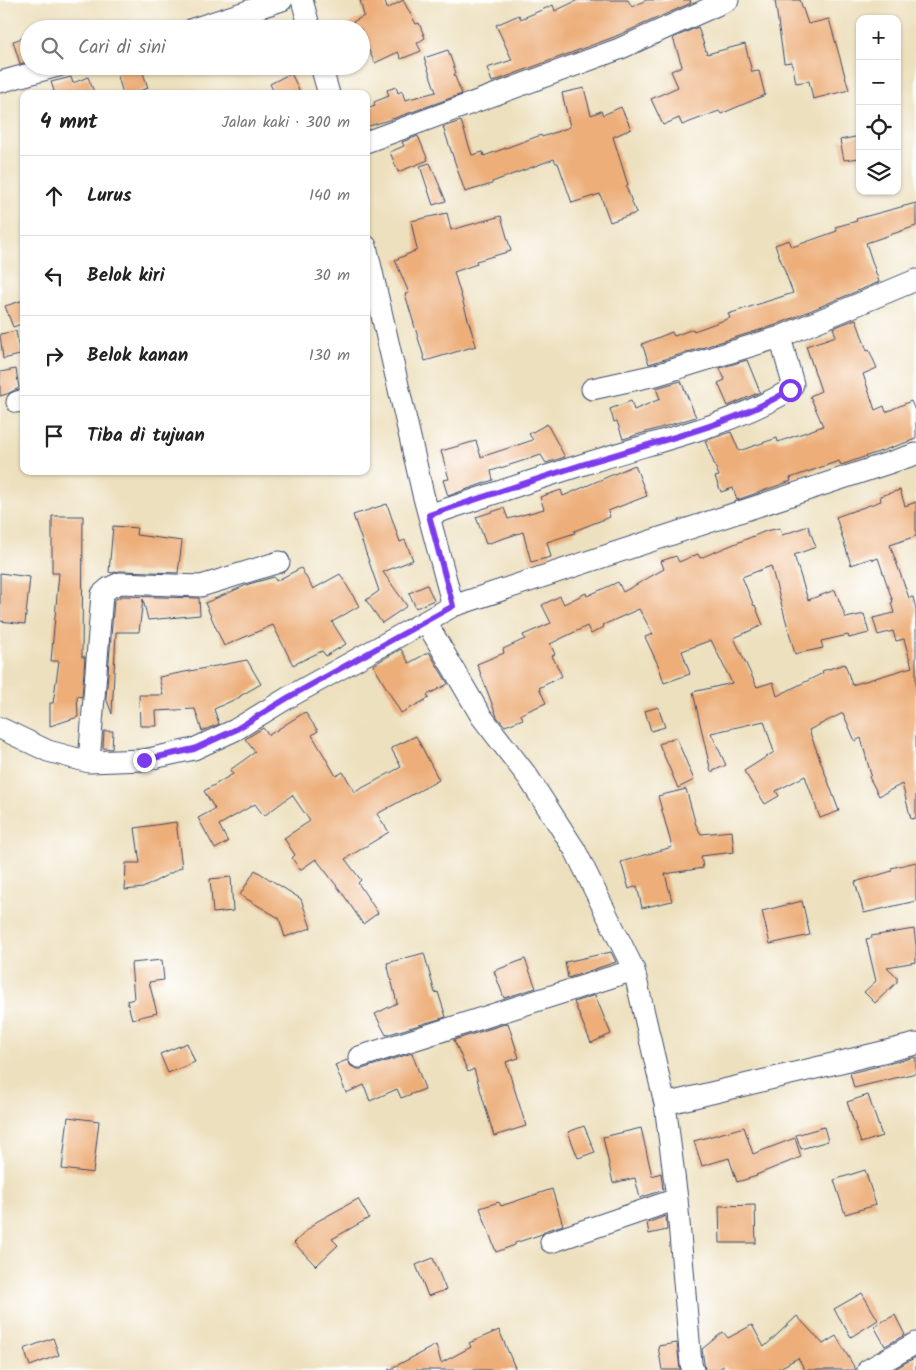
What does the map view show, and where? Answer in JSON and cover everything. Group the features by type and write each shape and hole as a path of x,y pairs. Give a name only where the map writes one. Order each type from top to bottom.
{"street":[{"path":"221,20 282,0"},
{"path":"302,0 308,20"},
{"path":"370,141 619,49 728,0"},
{"path":"0,82 25,75"},
{"path":"324,75 328,90"},
{"path":"592,389 656,375 780,337 916,280"},
{"path":"371,290 453,606"},
{"path":"429,515 704,428 748,412 790,390 793,384 780,337"},
{"path":"0,728 48,750 89,762 144,760 194,749 235,730 289,697 453,606 916,454"},
{"path":"89,762 102,594 120,583 201,586 279,562"},
{"path":"426,622 482,716 528,778 576,850 634,970 664,1104 677,1198 693,1370"},
{"path":"359,1057 634,970"},
{"path":"664,1104 916,1044"},
{"path":"551,1242 677,1198"},
{"path":"868,1370 916,1343"}],"building":[{"path":"360,0 385,0 387,9 403,0 416,24 419,23 425,38 417,43 421,51 401,59 398,52 375,63 370,53 370,20 356,20 364,16"},
{"path":"578,0 628,0 632,7 646,0 690,0 691,3 614,37 492,82 487,68 512,60 496,25 519,15 521,19 553,5 555,11"},
{"path":"775,0 800,0 808,24 829,19 849,90 813,99 809,81 796,83 792,62 784,63"},
{"path":"698,27 707,54 745,44 752,72 759,71 765,95 721,114 719,111 682,125 679,118 663,125 651,99 678,87 671,71 682,66 673,38"},
{"path":"20,39 20,64 13,41"},
{"path":"448,50 456,73 454,74 462,94 370,126 370,108 375,106 374,102 389,96 387,90 396,87 398,93 402,91 405,100 436,92 424,58"},
{"path":"118,75 144,75 148,88 142,90 122,90"},
{"path":"287,75 292,75 299,90 273,90 270,84"},
{"path":"71,77 73,83 88,77 93,90 54,90 51,82"},
{"path":"584,88 591,115 601,111 603,115 621,107 631,129 613,137 628,185 626,186 636,213 610,222 600,194 572,203 558,163 554,159 492,182 492,184 465,192 443,127 461,121 472,155 483,152 484,156 541,135 542,137 570,127 562,93"},
{"path":"418,136 428,160 398,172 390,152 404,146 402,142"},
{"path":"856,137 856,158 844,160 840,140"},
{"path":"430,163 446,201 433,205 420,166"},
{"path":"916,203 916,226 866,243 879,282 776,325 649,364 642,344 672,332 674,336 693,329 694,331 730,318 728,314 793,293 775,245 789,240 792,247 837,231 835,227 857,221 856,219"},
{"path":"447,213 451,230 501,216 511,251 476,261 477,264 454,272 476,346 425,361 405,294 409,293 395,260 417,250 411,221"},
{"path":"20,301 20,324 13,327 5,306"},
{"path":"856,319 867,351 869,350 877,368 863,374 875,410 884,406 886,412 911,401 916,413 916,439 841,465 839,461 790,478 791,481 737,500 733,488 721,492 715,477 719,476 705,441 731,432 739,451 777,438 778,442 823,426 810,396 821,391 806,346 836,336 833,328"},
{"path":"16,331 20,355 3,359 0,334"},
{"path":"747,360 760,392 728,406 718,383 725,380 720,368"},
{"path":"16,369 19,388 0,396 0,372"},
{"path":"681,381 696,417 623,439 617,421 614,422 610,409 631,401 634,410 660,399 656,388"},
{"path":"547,424 565,457 546,463 541,455 491,471 493,480 448,496 443,480 449,479 441,451 476,441 481,457 533,440 529,434"},
{"path":"635,465 647,496 608,511 610,517 574,531 575,533 547,542 551,557 531,562 523,532 486,544 476,517 504,508 508,519 544,509 540,497 561,490 563,496"},
{"path":"900,490 905,506 916,502 916,536 890,545 909,598 913,597 916,609 916,818 911,819 902,784 879,796 869,777 871,775 861,738 855,741 843,713 809,730 839,811 820,818 805,776 776,791 779,796 765,804 744,771 774,752 764,721 711,733 726,765 711,772 693,692 732,683 711,640 682,651 690,674 664,683 645,637 653,634 639,609 603,625 604,627 591,634 587,626 550,644 555,654 552,656 562,676 539,688 546,703 521,714 523,719 505,726 497,717 477,664 504,653 503,649 525,639 523,635 551,623 542,605 560,596 564,604 586,593 587,596 618,582 623,592 664,569 661,561 676,556 679,562 698,554 700,558 766,531 780,528 782,535 808,526 816,547 794,555 808,600 835,590 846,618 864,614 869,633 849,638 848,635 821,641 823,648 795,654 771,566 742,577 763,625 734,638 757,687 773,682 777,696 823,673 822,671 845,664 852,685 912,667 904,639 896,641 893,631 878,635 873,618 894,613 891,603 893,602 878,558 873,560 872,558 851,565 836,517 881,501 880,496"},
{"path":"387,504 400,542 405,540 413,560 383,572 407,606 382,623 366,600 379,591 353,515"},
{"path":"52,516 83,516 82,657 85,657 82,697 77,696 78,717 50,726 50,703 53,703 59,661 51,661 59,573 52,573"},
{"path":"113,526 137,528 136,535 182,541 178,573 109,572"},
{"path":"301,568 313,589 340,574 359,606 332,622 346,644 326,656 322,651 293,665 273,625 224,646 205,603 249,584 274,577 276,581"},
{"path":"0,573 30,577 25,624 0,621"},
{"path":"427,585 434,600 416,608 409,593"},
{"path":"122,596 199,598 200,615 148,620 143,599 139,632 116,632 112,714 106,698 114,600"},
{"path":"401,649 409,663 429,652 448,684 427,695 429,698 401,713 373,665"},
{"path":"247,660 261,684 240,697 214,709 219,724 202,731 195,709 156,711 157,726 140,726 139,695 163,695 159,677"},
{"path":"658,707 665,727 651,731 645,711"},
{"path":"305,712 318,731 312,735 336,776 343,772 355,792 401,767 391,748 416,736 439,780 377,814 389,832 345,859 361,880 358,883 378,913 363,924 316,859 300,870 292,858 295,855 284,838 310,821 292,795 264,816 255,804 219,825 228,842 215,849 198,818 215,809 204,791 233,774 230,770 255,752 245,739 263,728 269,735"},
{"path":"104,731 113,731 112,749 103,748"},
{"path":"676,737 694,780 678,788 659,744"},
{"path":"686,789 696,825 701,834 732,831 734,852 701,856 703,868 665,874 672,901 642,908 637,886 629,889 621,862 672,847 658,796"},
{"path":"176,822 182,867 143,888 125,890 126,863 140,863 135,828"},
{"path":"916,862 916,901 864,913 855,882 892,871 891,868"},
{"path":"255,870 301,899 311,928 285,937 279,918 240,895"},
{"path":"231,877 233,911 213,913 210,879"},
{"path":"802,901 810,935 770,944 762,911"},
{"path":"914,929 916,962 887,967 897,977 897,982 875,1003 864,992 876,981 866,939 872,938 871,936"},
{"path":"611,952 616,962 568,978 565,962"},
{"path":"424,953 435,993 438,992 446,1017 386,1035 375,1014 397,1003 387,963"},
{"path":"525,959 536,988 504,998 494,971"},
{"path":"162,960 164,980 149,982 157,1013 132,1019 127,1001 134,999 131,963"},
{"path":"595,995 611,1034 591,1043 574,1002"},
{"path":"508,1023 519,1058 506,1062 526,1126 494,1136 474,1069 468,1072 454,1040"},
{"path":"187,1043 195,1062 168,1073 160,1054"},
{"path":"412,1053 425,1089 401,1098 397,1089 370,1101 364,1085 346,1093 335,1065 347,1060 351,1066 362,1069"},
{"path":"916,1057 916,1073 854,1088 850,1073"},
{"path":"868,1095 882,1136 861,1143 847,1102"},
{"path":"68,1117 99,1121 93,1173 62,1169"},
{"path":"584,1126 595,1152 578,1158 568,1132"},
{"path":"744,1127 753,1154 795,1138 801,1157 757,1176 737,1182 729,1158 702,1166 694,1141"},
{"path":"824,1127 828,1141 801,1149 796,1135"},
{"path":"641,1128 652,1176 661,1173 663,1190 640,1198 635,1178 613,1183 603,1137"},
{"path":"865,1170 876,1205 845,1214 834,1180"},
{"path":"552,1189 563,1225 496,1252 480,1208 499,1202 501,1206"},
{"path":"358,1199 369,1218 332,1239 338,1245 316,1266 294,1243 316,1222"},
{"path":"755,1205 756,1243 720,1243 719,1206"},
{"path":"666,1216 667,1230 649,1234 647,1223"},
{"path":"433,1258 446,1290 428,1296 416,1265"},
{"path":"862,1293 878,1320 851,1337 834,1309"},
{"path":"895,1315 905,1335 885,1346 874,1326"},
{"path":"797,1316 823,1344 836,1336 856,1370 805,1370 798,1358 776,1370 728,1370 724,1366 717,1370 705,1370 702,1349 723,1332 728,1338 752,1325 764,1347"},
{"path":"499,1330 516,1370 388,1370 436,1345 441,1363 471,1347 469,1343"},
{"path":"53,1338 59,1355 30,1366 24,1349"},
{"path":"677,1343 680,1370 662,1370 658,1346"},
{"path":"916,1357 916,1370 897,1370 896,1368"}],"route":[{"path":"144,760 194,749 235,730 289,697 453,606 429,515 704,428 748,412 790,390"}]}
